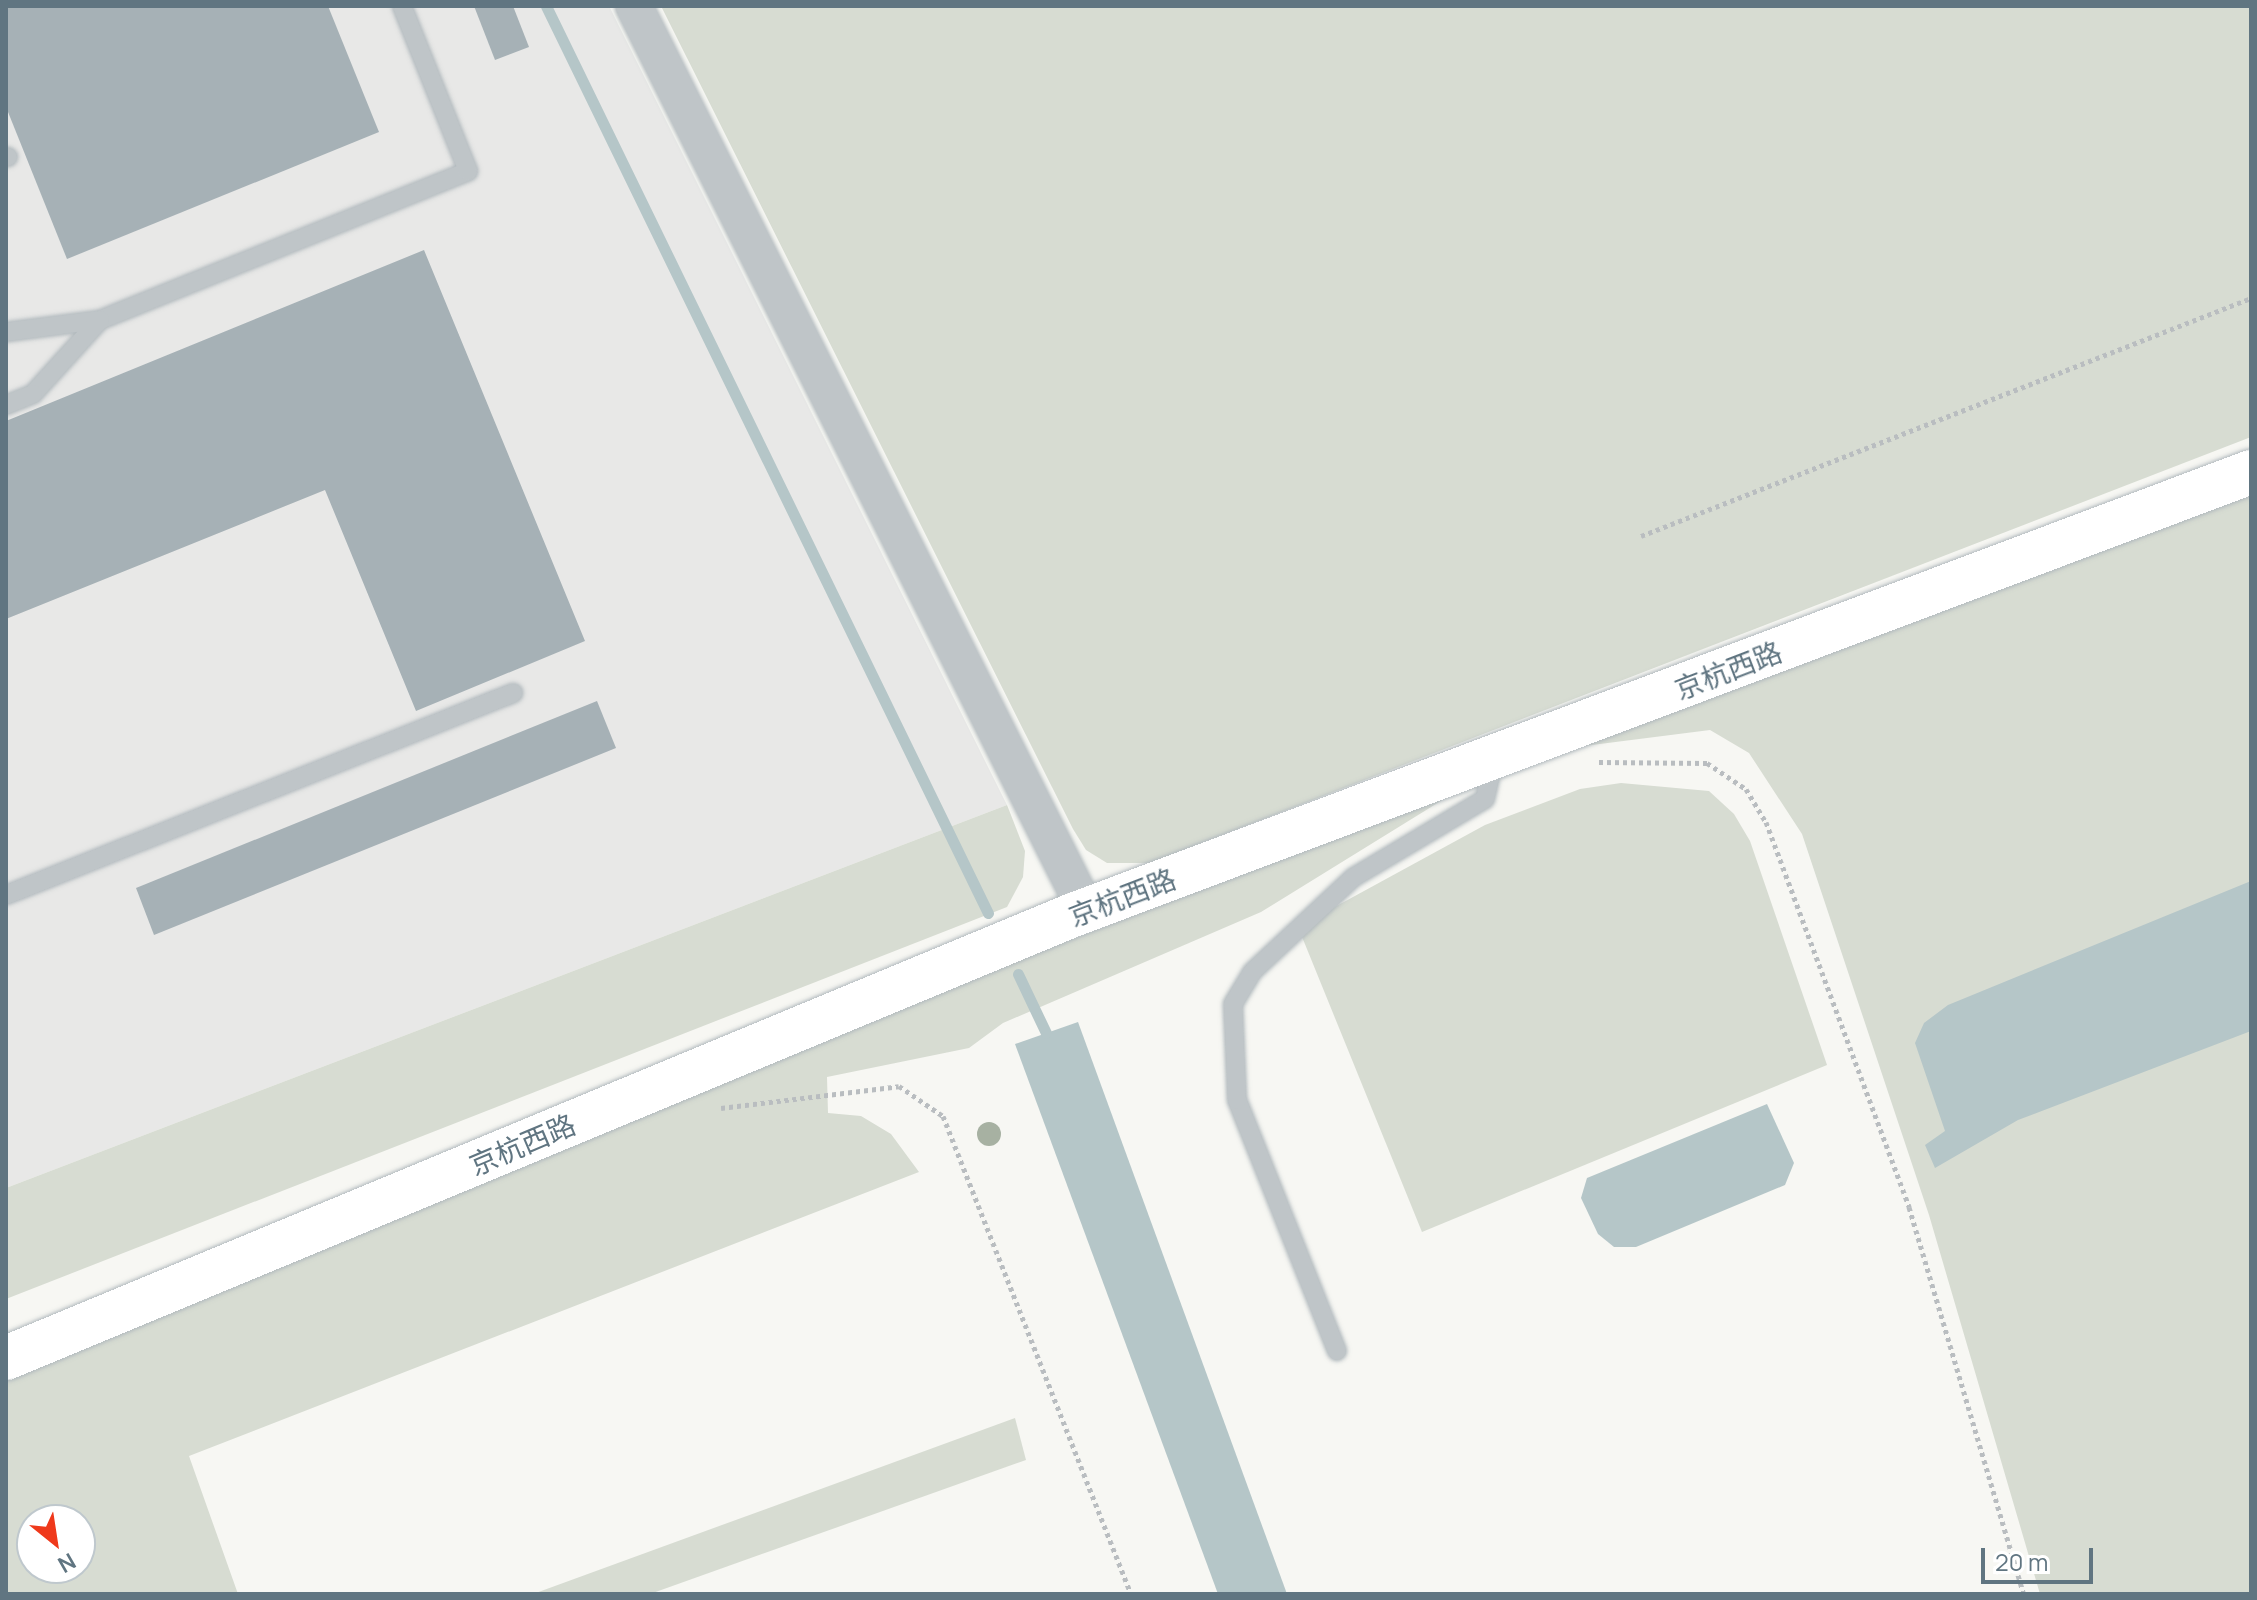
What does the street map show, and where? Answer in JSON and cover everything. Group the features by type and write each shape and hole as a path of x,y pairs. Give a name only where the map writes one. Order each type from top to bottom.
{"main road":[{"name":"京杭西路","path":"6,1358 1086,910 2251,472"}],"street":[{"path":"634,6 1086,910"}],"lane":[{"path":"6,332 100,320 468,171 402,6"},
{"path":"6,405 33,394 100,320"},
{"path":"6,895 513,693"},
{"path":"1337,1351 1237,1100 1233,1004 1252,972 1354,877 1485,799 1494,758"}],"path":[{"path":"1641,536 2251,298"},
{"path":"1581,763 1707,763 1746,789 1766,822 1909,1207 2024,1594"},
{"path":"715,1109 899,1086 943,1116 1131,1594"}],"shaded area":[{"path":"6,6 609,6 1007,805 6,1188"},
{"path":"661,6 2251,6 2251,437 1150,863 1107,863 1086,850 1073,829"},
{"path":"2251,489 2251,1594 2040,1594 1929,1215 1802,834 1749,753 1710,730 1584,746"},
{"path":"1621,783 1709,791 1734,814 1750,841 1827,1065 1422,1232 1298,927 1485,825 1580,789"},
{"path":"1457,791 1261,912 1003,1023 969,1048 827,1077 828,1113 861,1116 891,1134 919,1172 189,1456 238,1594 6,1594 6,1380 907,1003"},
{"path":"1007,805 1025,851 1023,877 1007,907 6,1299 6,1188"},
{"path":"2251,881 2251,1031 2018,1120 1935,1168 1925,1145 1945,1131 1915,1043 1924,1023 1948,1005"},
{"path":"1078,1022 1287,1594 1218,1594 1015,1044"},
{"path":"1767,1104 1794,1163 1785,1185 1636,1247 1614,1247 1598,1234 1581,1198 1587,1178"},
{"path":"1015,1418 1026,1460 650,1594 533,1594"}],"building":[{"path":"6,6 328,6 379,132 67,259 6,107"},
{"path":"474,6 513,6 529,47 495,60"},
{"path":"424,250 585,641 416,711 325,490 6,619 6,421"},
{"path":"597,701 616,748 154,935 136,888"}],"waterway":[{"path":"546,6 988,913"},
{"path":"1018,974 1046,1033"}]}
